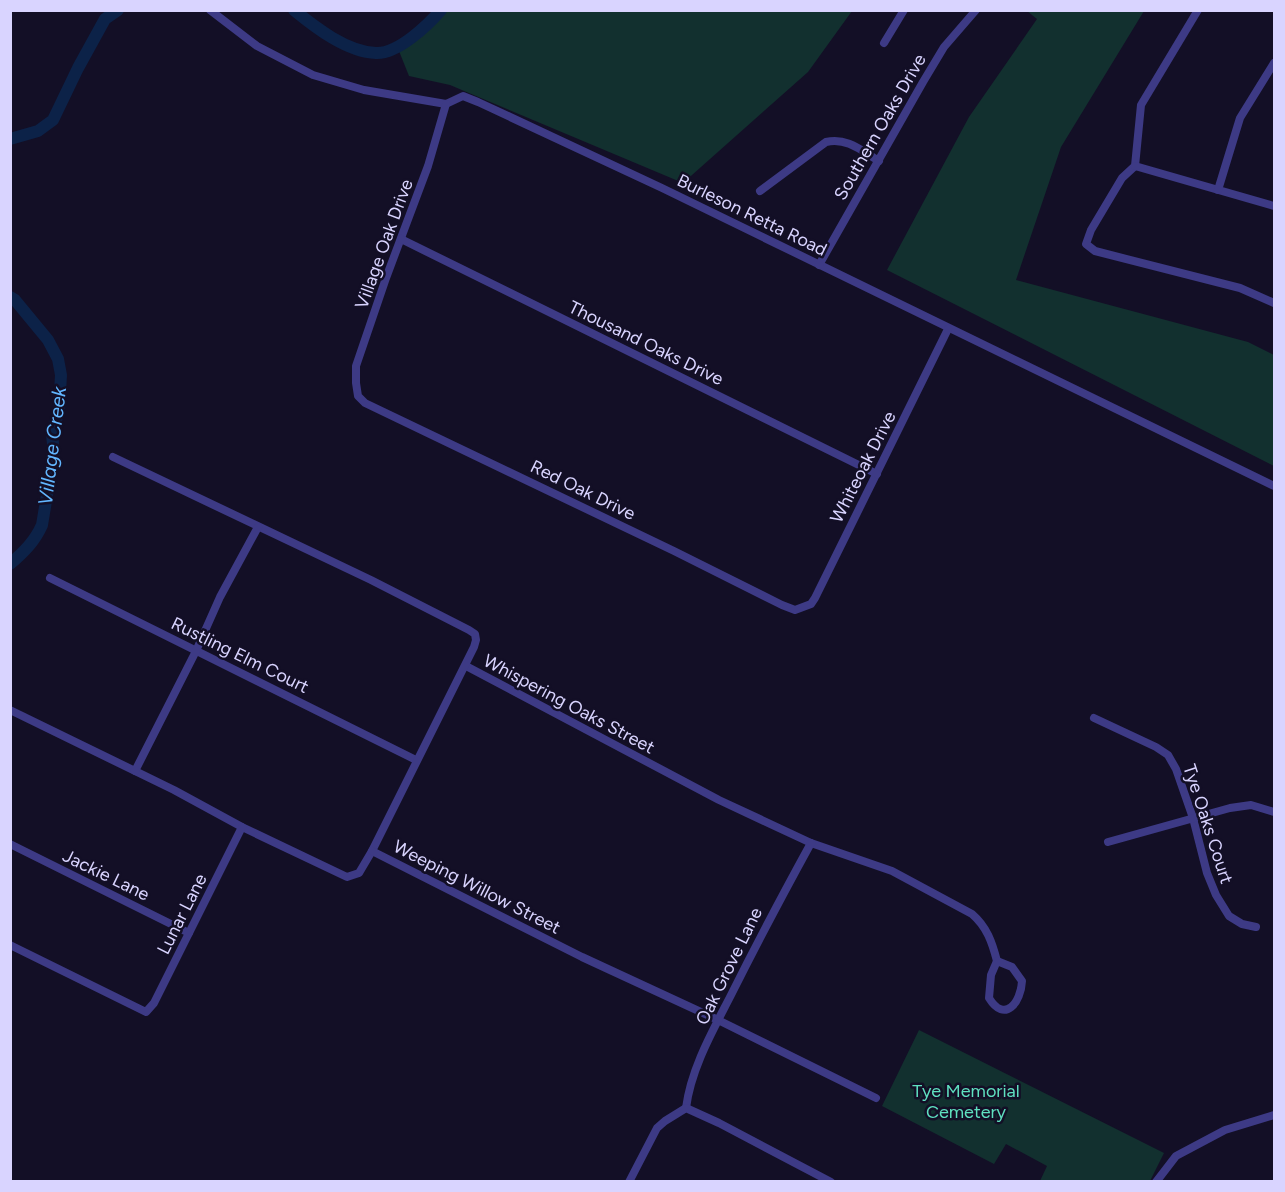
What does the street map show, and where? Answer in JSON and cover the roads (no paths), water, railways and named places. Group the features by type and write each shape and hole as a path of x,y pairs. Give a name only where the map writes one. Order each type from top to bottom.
{"street":[{"name":"Burleson Retta Road","path":"210,10 257,46 313,75 364,90 446,104 463,96 478,102 662,188 1275,486"},
{"path":"884,43 904,10"},
{"path":"1198,10 1141,105 1135,166 1122,178 1091,230 1086,244 1095,250 1240,288 1275,303"},
{"name":"Southern Oaks Drive","path":"819,265 944,47 972,12"},
{"path":"1218,190 1240,118 1275,63"},
{"name":"Village Oak Drive","path":"358,396 356,366 428,166 446,104"},
{"path":"759,191 826,142 845,141 879,160"},
{"path":"1135,166 1275,206"},
{"name":"Thousand Oaks Drive","path":"401,239 877,474"},
{"name":"Whiteoak Drive","path":"795,610 811,604 815,598 948,329"},
{"name":"Red Oak Drive","path":"358,396 365,403 795,610"},
{"name":"Whispering Oaks Street","path":"113,457 469,630 475,634 476,640 466,666 719,800 811,843 892,871 972,914 988,932 997,961"},
{"path":"135,771 196,651 220,597 258,526"},
{"name":"Rustling Elm Court","path":"50,578 416,760"},
{"path":"372,851 416,760 466,666"},
{"name":"Weeping Willow Street","path":"10,710 135,771 242,827 347,877 359,873 372,851 582,957 718,1020 876,1098"},
{"name":"Tye Oaks Court","path":"1094,718 1168,755 1176,769 1193,818 1215,895 1229,916 1242,924 1256,927"},
{"path":"1108,842 1230,808 1251,806 1275,812"},
{"name":"Lunar Lane","path":"10,945 146,1012 154,1004 242,827"},
{"name":"Oak Grove Lane","path":"686,1108 688,1090 718,1020 769,918 811,843"},
{"name":"Jackie Lane","path":"10,844 189,933"},
{"path":"997,961 1012,967 1022,981 1017,1001 1008,1010 996,1007 989,998 989,985 997,961"},
{"path":"629,1182 657,1128 686,1108 831,1182"},
{"path":"1156,1182 1176,1156 1226,1130 1275,1115"}],"waterway":[{"name":"Village Creek","path":"10,139 38,131 53,120 105,19 118,10"},
{"name":"Village Creek","path":"294,10 343,44 365,52 376,53 385,52 403,44 441,10"},
{"name":"Village Creek","path":"10,297 48,340 58,359 61,375 59,410 52,434 54,453 42,525 29,546 10,564"}],"park label":[{"name":"Tye Memorial Cemetery","path":"966,1101"}]}
